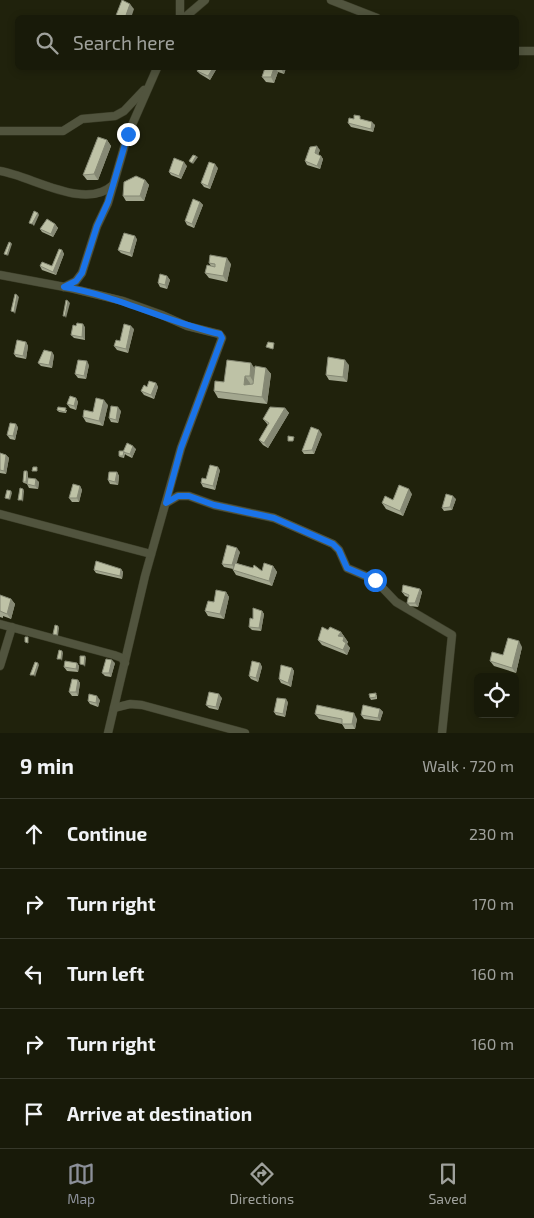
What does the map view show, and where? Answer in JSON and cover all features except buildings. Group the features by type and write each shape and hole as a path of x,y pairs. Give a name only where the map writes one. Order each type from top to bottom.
{"street":[{"path":"180,0 182,15"},
{"path":"186,15 204,0"},
{"path":"331,0 369,15"},
{"path":"519,51 534,51"},
{"path":"64,287 76,281 82,273 113,185 128,134 156,70"},
{"path":"0,131 62,131 82,119 115,116 124,111 147,88"},
{"path":"0,171 28,178 68,193 97,194 107,191 113,185"},
{"path":"0,275 123,301 162,314 186,326 220,334 222,338 181,448 151,554 108,733"},
{"path":"166,503 178,496 189,496 214,505 274,518 311,533 339,550 347,568 380,582 396,602 452,635 442,733"},
{"path":"0,514 151,554"},
{"path":"0,624 114,655 122,658 125,663"},
{"path":"0,666 12,627"},
{"path":"114,708 130,704 142,705 245,733"}],"route":[{"path":"128,134 108,202 97,226 82,273 76,281 64,287 123,301 162,314 186,326 220,334 222,338 222,343 181,448 166,503 183,495 214,505 274,518 333,544 339,550 347,568 375,580"}]}
